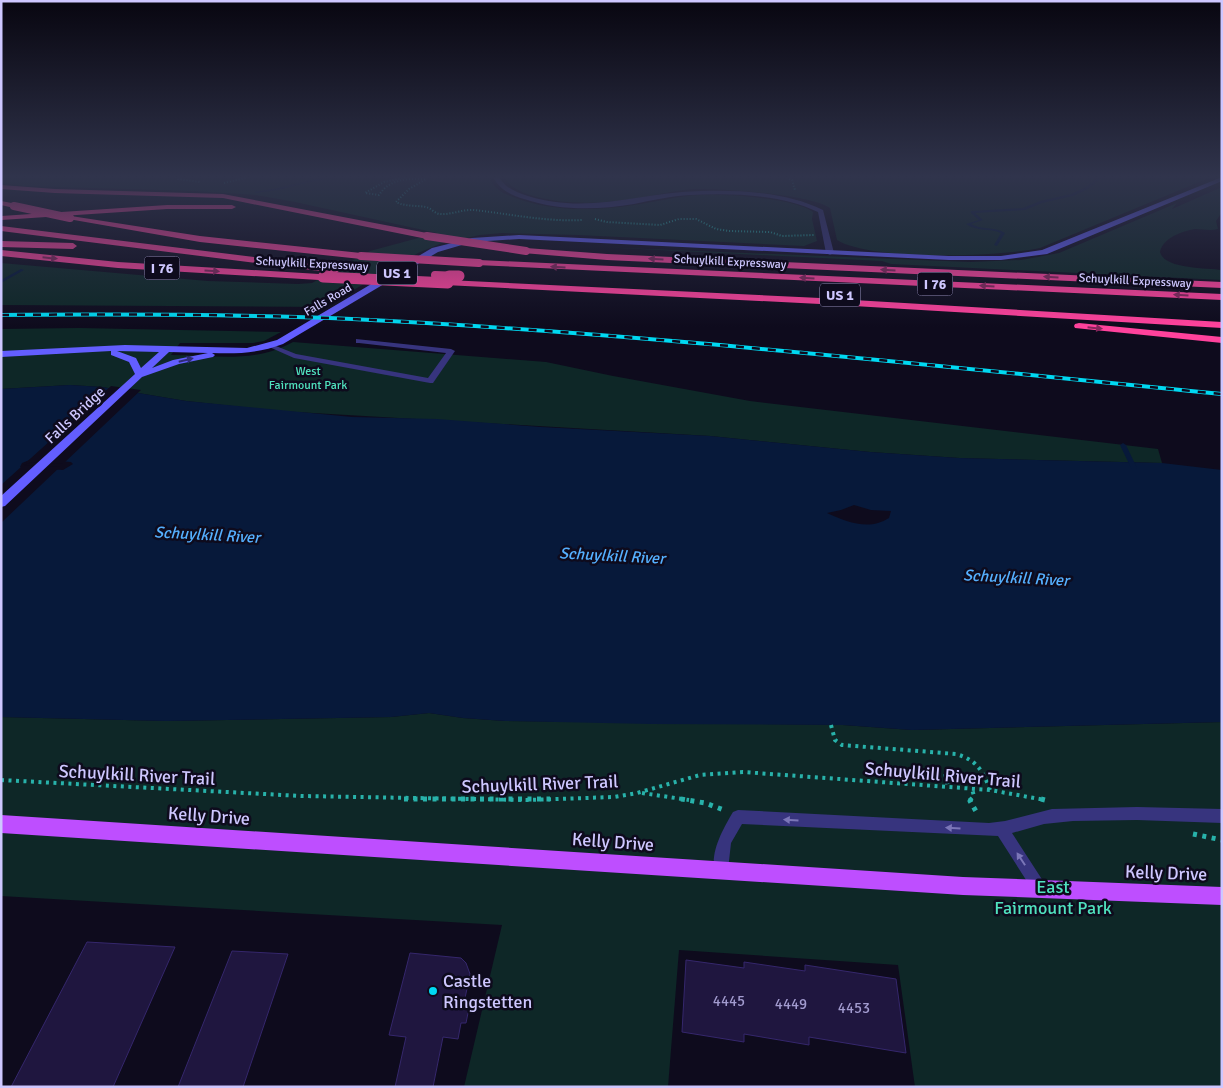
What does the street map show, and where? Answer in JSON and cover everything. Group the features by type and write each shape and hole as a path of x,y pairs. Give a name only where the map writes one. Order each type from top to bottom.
{"highway":[{"name":"Schuylkill Expressway","path":"118,226 200,239 361,256 642,271 1222,297"},
{"name":"US 1","path":"378,226 427,236 526,251 627,258 1222,285"},
{"path":"1,228 336,270"},
{"name":"US 1","path":"1,244 82,247 234,264 942,300 1222,319"},
{"path":"526,251 642,271"},
{"name":"Schuylkill Expressway","path":"1,253 118,265 448,284 820,301 1222,325"},
{"path":"820,301 1222,340"}],"main road":[{"name":"Falls Road","path":"1,354 168,348 255,350 271,346 332,312 427,254 445,246 472,240 513,237 963,259 1001,258 1034,254 1108,226"},
{"name":"Falls Bridge","path":"1,503 168,348"},
{"path":"102,350 129,358 135,363 137,378 190,359 237,351"},
{"name":"Kelly Drive","path":"1,824 1040,889 1222,896"}],"street":[{"path":"824,226 830,253"}],"lane":[{"path":"271,346 294,356 430,381 451,351 359,341"},
{"path":"721,870 724,841 738,817 995,830 1020,822 1050,816 1108,813 1222,816"},
{"path":"995,830 1040,889"}],"path":[{"path":"831,725 835,740 842,745 956,754 968,757 978,763 984,771 990,790"},
{"name":"Schuylkill River Trail","path":"1,780 168,791 392,799 596,798 640,792 696,776 719,772 743,772 990,790 1050,801"},
{"path":"945,774 948,788"},
{"path":"972,789 974,796 970,801 995,830"},
{"path":"640,792 717,806 738,817"},
{"path":"1189,833 1222,840"}],"green space":[{"path":"404,226 814,226 817,241 804,246 502,233 480,235 442,243 418,253 324,307 1,305 1,263 208,281 298,284 312,283 370,251 437,233"},
{"path":"834,226 1094,226 1040,248 996,254 905,254 854,247 837,240"},
{"path":"1123,226 1217,226 1218,229 1195,229 1179,233 1165,243 1160,252 1163,258 1177,265 1222,270 1222,280 891,264 882,261 599,247 970,262 1021,260 1059,253"},
{"name":"West Fairmount Park","path":"79,328 281,332 264,341 253,343 180,343 171,355 249,356 278,349 293,342 546,362 750,401 1158,449 1162,463 959,458 870,452 710,436 279,411 186,401 102,387 70,385 1,389 1,329"},
{"name":"East Fairmount Park","path":"429,713 505,721 843,725 912,730 1222,722 1222,1087 915,1087 898,965 679,950 668,1087 464,1087 502,925 1,896 1,717 166,721 391,717"}],"water":[{"name":"Schuylkill River","path":"70,385 102,387 186,401 352,417 437,419 541,427 710,436 870,452 959,458 1162,463 1222,470 1222,722 912,730 843,725 505,721 429,713 391,717 166,721 1,717 1,389","holes":["32,459 71,462 73,464 63,470 20,467 22,463","854,505 871,510 891,511 889,518 866,525 850,522 827,513"]}],"pier":[{"path":"111,386 141,390 63,464 32,462 24,465 60,467 1,523 1,485"}],"building":[{"path":"87,942 175,947 113,1087 11,1087"},
{"path":"232,951 288,954 243,1087 178,1087"},
{"name":"Castle Ringstetten","path":"410,953 461,958 466,963 470,974 463,1008 469,1008 466,1023 461,1023 458,1039 443,1037 433,1087 395,1087 406,1037 389,1035"},
{"path":"686,960 744,968 744,962 805,971 805,965 896,979 906,1053 809,1037 809,1045 744,1034 744,1042 682,1032"}],"waterway":[{"path":"970,226 980,229 994,229 1003,233 996,245"},
{"path":"1,282 22,270"},
{"path":"1123,445 1134,468"}],"railway":[{"path":"1,315 264,316 461,325 787,351 1222,394"}],"place":[{"name":"Castle Ringstetten","path":"433,991"}]}
